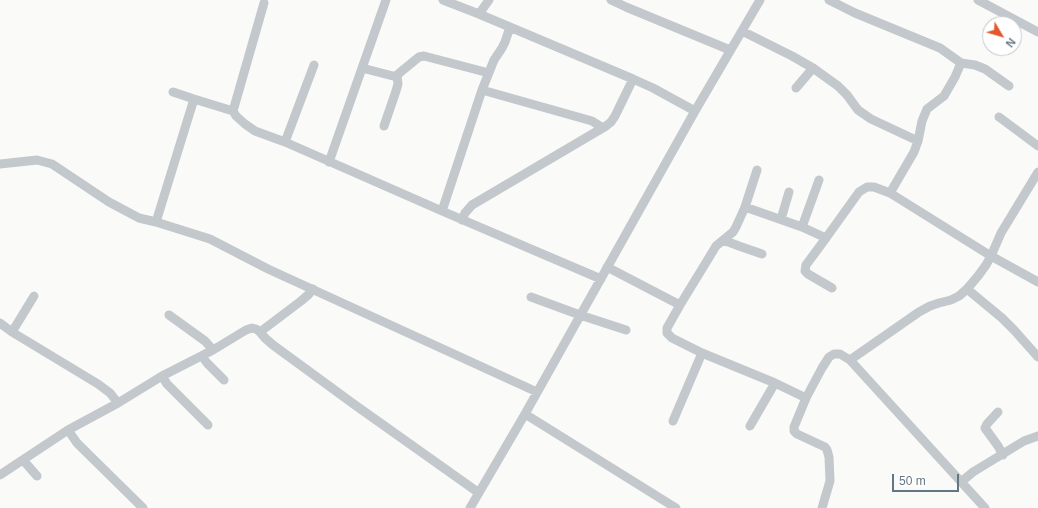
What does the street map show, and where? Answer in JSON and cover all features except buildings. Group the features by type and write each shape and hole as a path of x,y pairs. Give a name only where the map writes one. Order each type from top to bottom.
{"street":[{"path":"328,162 386,0"},
{"path":"443,0 633,79 695,111"},
{"path":"479,14 489,0"},
{"path":"611,0 730,50"},
{"path":"470,508 695,111 760,0"},
{"path":"829,0 855,13 940,48 961,62 985,69 1010,86"},
{"path":"978,0 1038,32"},
{"path":"233,111 264,3"},
{"path":"442,212 482,90 494,60 502,48 510,27"},
{"path":"742,31 813,68 838,86 858,110 866,116 918,141"},
{"path":"362,68 393,76 397,75 419,57 424,56 489,73"},
{"path":"890,193 914,152 922,121 927,109 944,96 955,77 961,62"},
{"path":"284,142 314,66"},
{"path":"796,88 813,68"},
{"path":"384,126 398,84 397,75"},
{"path":"462,220 465,213 472,206 611,122 633,79"},
{"path":"482,90 592,121 603,128"},
{"path":"173,92 233,111 236,116 255,131 284,142 442,212 601,279"},
{"path":"156,222 194,99"},
{"path":"999,117 1038,146"},
{"path":"0,164 37,160 52,164 138,218 210,239 268,269 537,392"},
{"path":"757,170 745,207 736,228 716,246 680,305 667,333 672,338 702,353 775,383 806,398"},
{"path":"850,360 919,312 930,306 951,300 959,296 967,289 978,276 991,256 1001,233 1038,172"},
{"path":"802,227 819,180"},
{"path":"832,288 808,274 805,271 806,266 858,192 866,187 874,187 890,193 991,256 1038,282"},
{"path":"782,219 790,192"},
{"path":"745,207 782,219 826,238"},
{"path":"723,240 762,254"},
{"path":"607,267 680,305"},
{"path":"260,332 302,301 313,289"},
{"path":"967,289 1002,318 1038,357"},
{"path":"12,332 34,296"},
{"path":"531,297 626,330"},
{"path":"169,315 205,342 213,350"},
{"path":"0,323 12,332 98,384 110,393 118,403"},
{"path":"0,475 68,430 118,403 162,376 252,328 256,329 273,345 479,493"},
{"path":"673,421 702,353"},
{"path":"822,508 830,480 829,457 827,450 824,447 796,434 794,427 806,398 822,368 829,357 834,354 840,354 850,360 985,508"},
{"path":"202,356 224,380"},
{"path":"162,376 167,384 208,425"},
{"path":"750,426 775,383"},
{"path":"998,412 985,428 1002,454"},
{"path":"524,414 676,508"},
{"path":"68,430 77,443 143,508"},
{"path":"961,482 973,472 1002,454 1024,441 1038,436"},
{"path":"23,460 36,476"}]}
